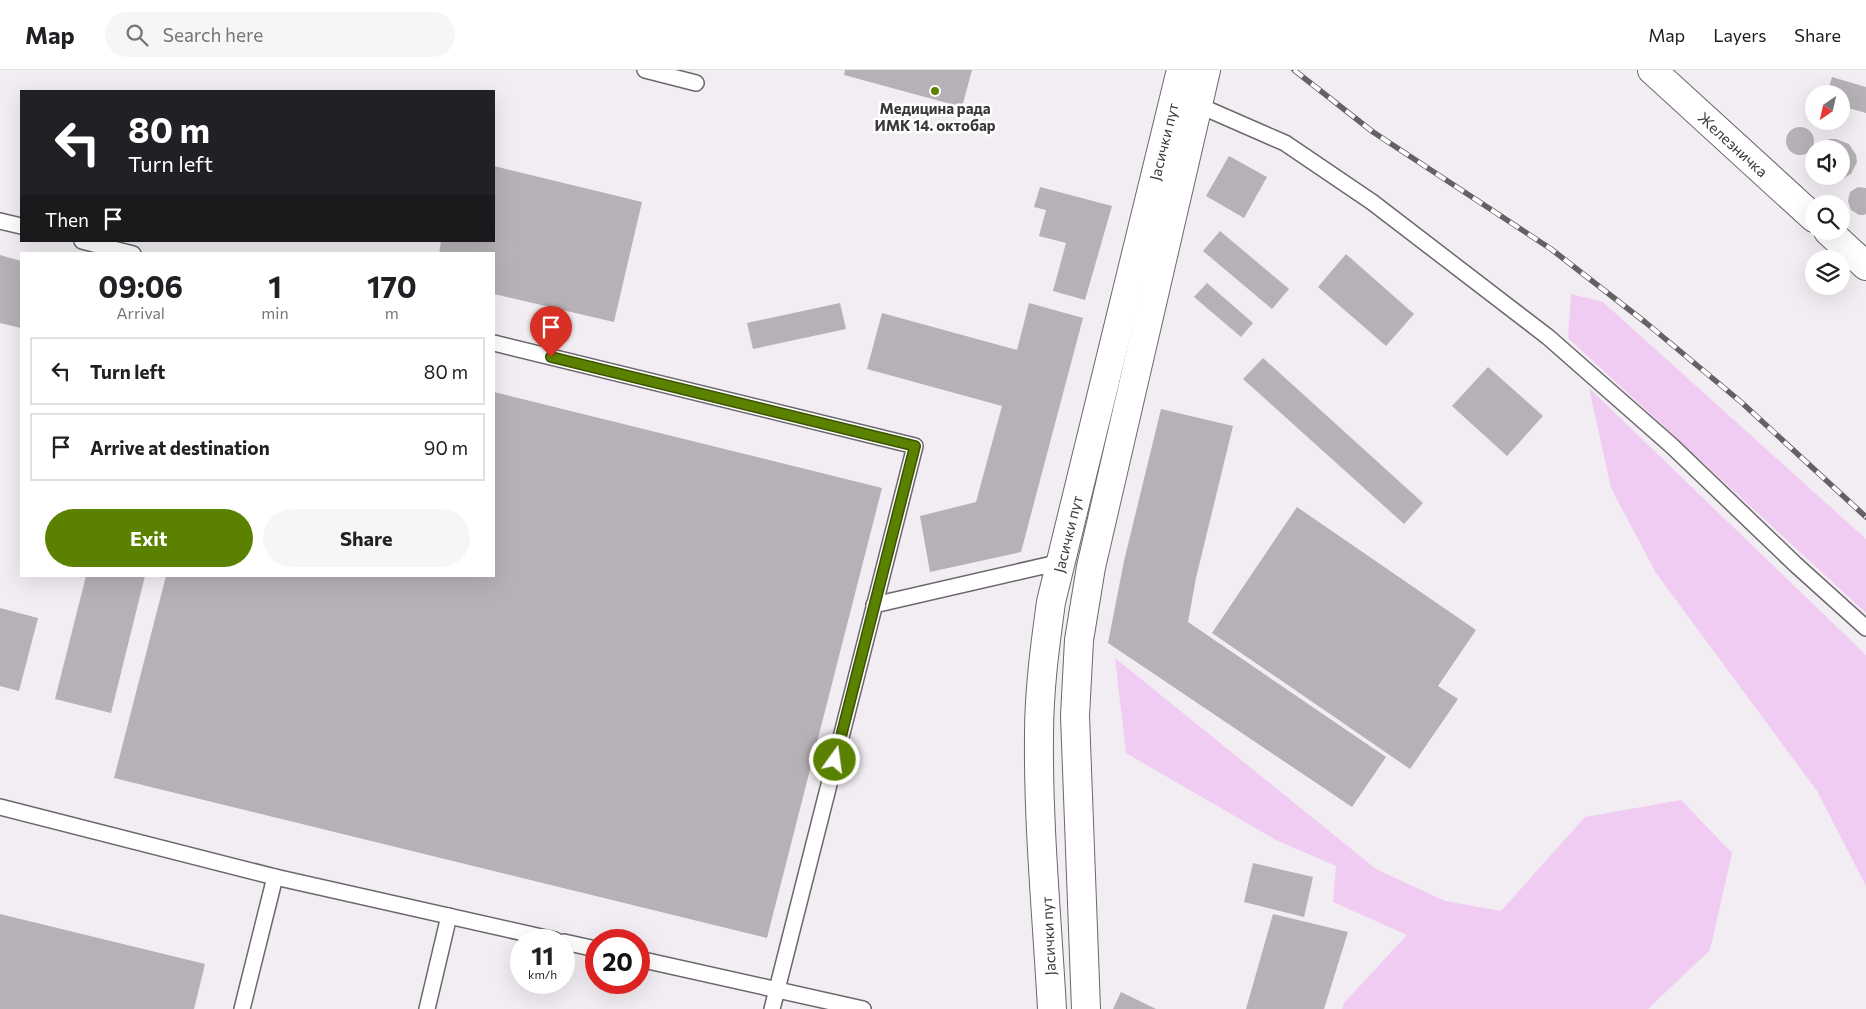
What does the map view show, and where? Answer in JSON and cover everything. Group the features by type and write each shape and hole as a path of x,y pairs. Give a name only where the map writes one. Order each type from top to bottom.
{"main road":[{"name":"Јасички пут","path":"1052,1009 1040,788 1039,734 1042,672 1051,602 1181,70"},
{"name":"Јасички пут","path":"1086,1009 1075,716 1079,640 1093,558 1206,70"},
{"name":"Железничка","path":"1652,70 1805,210"},
{"path":"1838,240 1866,266"}],"lane":[{"path":"645,70 696,82"},
{"path":"1198,105 1285,143 1372,202 1548,337 1672,446 1795,564 1866,628"},
{"path":"0,221 20,226"},
{"path":"86,242 125,252"},
{"path":"495,342 915,446 772,1009"},
{"path":"874,605 1061,562"},
{"path":"0,807 275,877 510,930"},
{"path":"242,1009 275,877"},
{"path":"427,1009 449,916"},
{"path":"650,961 863,1009"}],"shaded area":[{"path":"1571,294 1603,302 1866,539 1866,613 1568,338"},
{"path":"1589,388 1866,655 1866,886 1817,791 1656,573 1611,488"},
{"path":"1115,658 1376,869 1445,901 1501,911 1585,817 1681,800 1732,853 1710,950 1648,1009 1342,1009 1344,1003 1407,935 1333,902 1336,866 1276,840 1126,753"}],"building":[{"name":"Медицина рада ИМК 14. октобар","path":"845,70 972,70 962,107 844,75"},
{"path":"1832,77 1866,87 1866,113 1850,109 1850,85 1830,85"},
{"path":"1795,128 1805,128 1813,136 1814,140 1805,140 1805,154 1795,154 1787,146 1787,136"},
{"path":"1850,146 1856,155 1857,162 1851,174"},
{"path":"1229,156 1267,177 1244,218 1206,196"},
{"path":"495,166 642,202 614,322 495,294 495,252 439,252 441,242 495,242"},
{"path":"1040,187 1112,206 1085,300 1053,291 1066,243 1039,236 1046,210 1034,207"},
{"path":"1858,187 1866,188 1866,214 1859,215 1851,210 1850,192"},
{"path":"1220,231 1289,289 1272,309 1203,251"},
{"path":"1346,254 1414,314 1386,346 1318,287"},
{"path":"0,255 20,261 20,328 0,323"},
{"path":"1207,283 1253,323 1241,337 1194,297"},
{"path":"840,303 846,329 753,349 747,323"},
{"path":"1029,303 1083,318 1021,552 930,572 920,516 976,502 1002,406 867,369 882,313 1017,350"},
{"path":"1263,358 1423,503 1404,524 1243,379"},
{"path":"1488,367 1543,416 1507,456 1452,406"},
{"path":"495,392 882,488 767,938 114,778 166,577 495,577"},
{"path":"1161,409 1233,426 1196,578 1188,622 1386,757 1352,807 1108,643 1124,561"},
{"path":"1297,507 1476,630 1438,686 1458,699 1410,769 1212,633"},
{"path":"86,577 145,577 111,713 55,699"},
{"path":"0,608 38,618 19,691 0,686"},
{"path":"1253,863 1313,877 1304,917 1244,902"},
{"path":"0,914 205,964 194,1009 0,1009"},
{"path":"1273,914 1348,932 1324,1009 1246,1009"},
{"path":"1121,992 1156,1009 1113,1009"}],"railway":[{"path":"1294,70 1373,132 1551,249 1645,322 1741,402 1866,517"}],"place":[{"name":"Медицина рада ИМК 14. октобар","path":"935,91"}],"route":[{"path":"551,357 915,446 835,760"}]}
